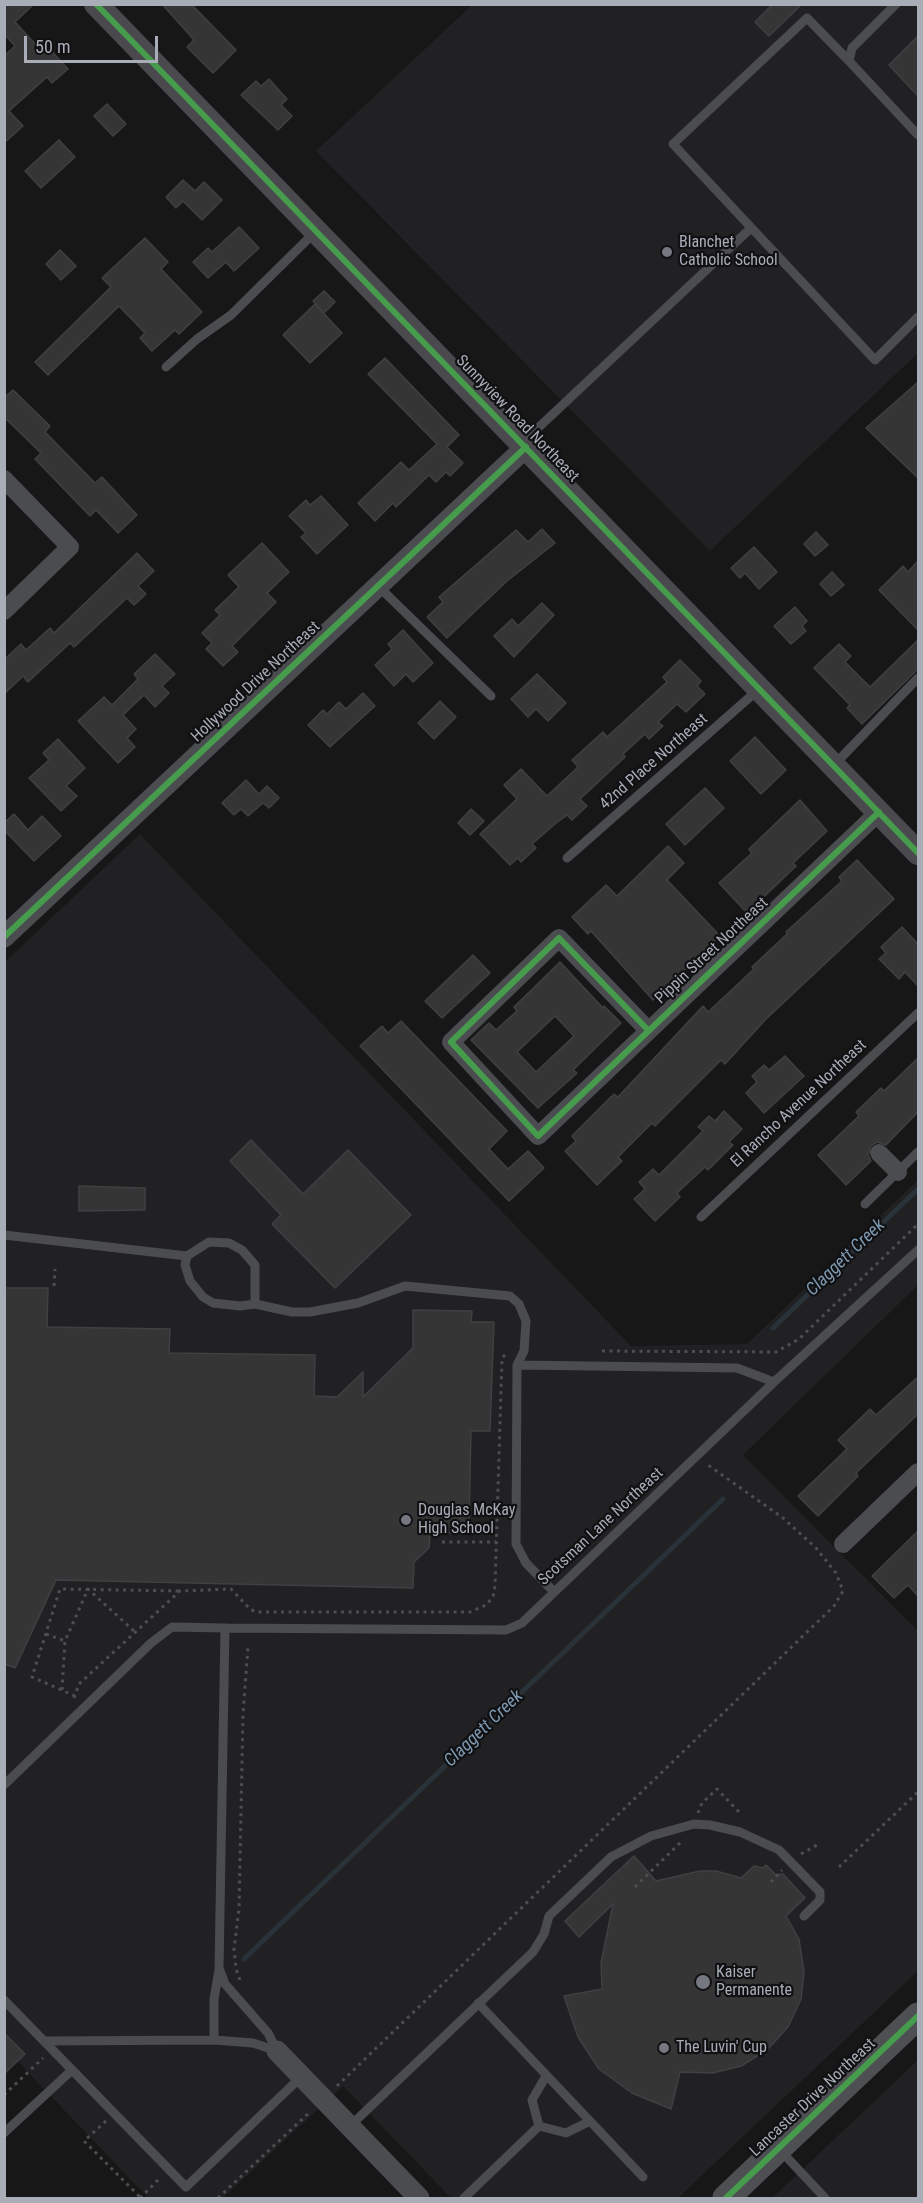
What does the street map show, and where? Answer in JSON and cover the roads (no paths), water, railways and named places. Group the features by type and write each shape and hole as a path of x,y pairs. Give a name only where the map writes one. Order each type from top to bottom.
{"main road":[{"name":"Sunnyview Road Northeast","path":"96,4 918,853"},
{"name":"Lancaster Drive Northeast","path":"726,2199 918,2016"}],"street":[{"name":"Hollywood Drive Northeast","path":"4,937 378,586 524,445"},
{"path":"4,479 70,547 4,611"},
{"name":"Pippin Street Northeast","path":"648,1030 559,938 451,1042 538,1136 879,812"},
{"path":"879,1153 898,1172"},
{"path":"843,1544 918,1472"},
{"path":"277,2051 302,2076 331,2092 350,2126 419,2199"}],"lane":[{"path":"849,61 852,48 896,4"},
{"path":"918,135 807,18 673,144 875,360 918,317"},
{"path":"524,445 751,228"},
{"path":"166,367 197,339 231,315 316,231"},
{"path":"378,586 491,696"},
{"path":"834,765 918,678"},
{"name":"42nd Place Northeast","path":"567,858 760,688"},
{"name":"El Rancho Avenue Northeast","path":"701,1216 918,1013"},
{"path":"866,1203 918,1152"},
{"path":"4,1235 187,1256 209,1242 229,1244 242,1250 255,1265 255,1304"},
{"name":"Scotsman Lane Northeast","path":"4,1785 151,1642 172,1627 506,1630 522,1623 774,1382 918,1250"},
{"path":"187,1256 185,1265 190,1281 203,1297 213,1303 240,1306 255,1304 292,1312 310,1312 358,1303 405,1286 510,1296 519,1304 525,1321 524,1351 517,1365 518,1549 532,1570 554,1592"},
{"path":"517,1365 737,1368 774,1382"},
{"path":"214,2040 214,1999 219,1968 225,1628"},
{"path":"350,2126 533,1952 544,1934 549,1916 611,1857 651,1836 686,1826 710,1824 740,1832 779,1850 820,1892 820,1900 804,1916"},
{"path":"219,1968 225,1984 268,2033 277,2051"},
{"path":"4,2000 44,2041 68,2074 186,2187 302,2076"},
{"path":"478,2003 643,2176"},
{"path":"44,2041 214,2040 253,2043 277,2051"},
{"path":"4,2133 68,2074"},
{"path":"539,2126 532,2100 546,2076"},
{"path":"539,2126 566,2133 590,2121"},
{"path":"464,2199 539,2126"},
{"path":"779,2148 825,2199"}],"waterway":[{"name":"Claggett Creek","path":"773,1328 918,1189"},
{"name":"Claggett Creek","path":"244,1959 723,1499"}],"place":[{"name":"Blanchet Catholic School","path":"667,252"},
{"name":"Douglas McKay High School","path":"406,1520"},
{"name":"Kaiser Permanente","path":"703,1982"},
{"name":"The Luvin' Cup","path":"664,2048"}]}
